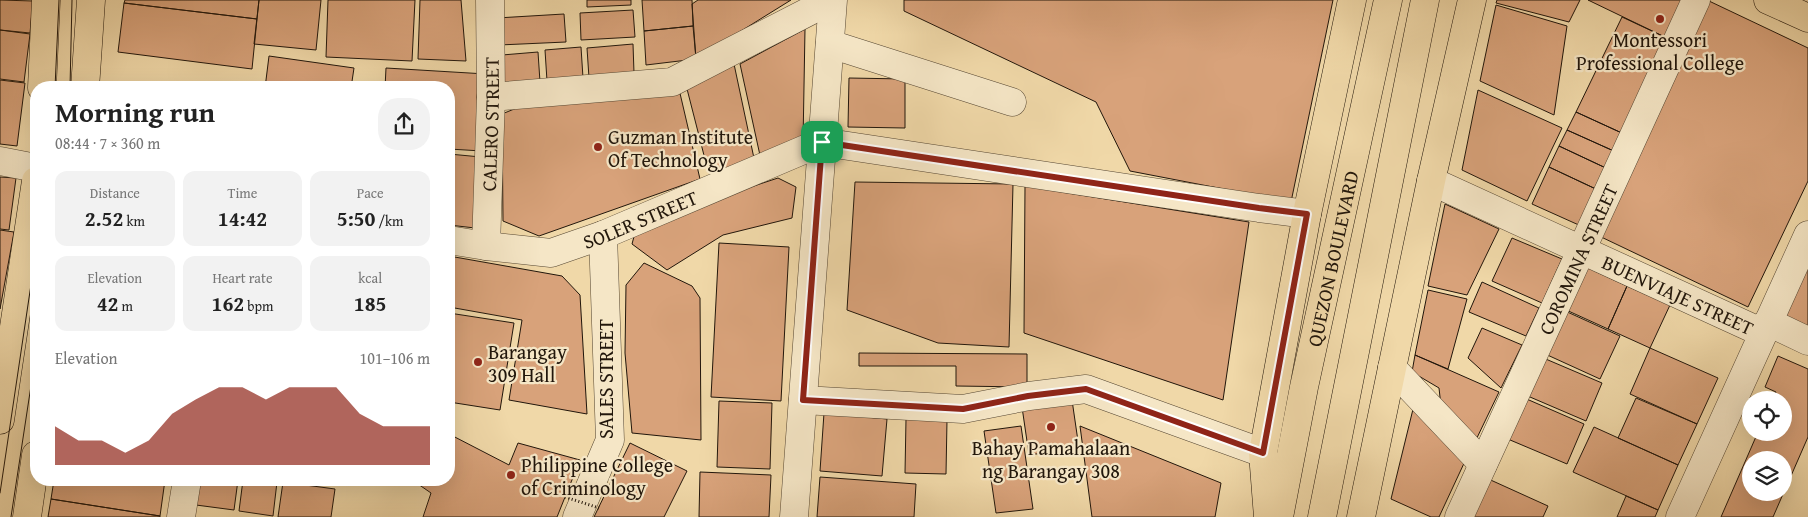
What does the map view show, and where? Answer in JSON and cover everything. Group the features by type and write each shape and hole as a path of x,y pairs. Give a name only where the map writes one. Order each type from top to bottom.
{"main road":[{"path":"42,81 46,0"},
{"path":"85,81 91,0"},
{"path":"1268,517 1263,453 1307,214 1352,0"},
{"name":"QUEZON BOULEVARD","path":"1279,517 1304,387 1388,0"},
{"name":"QUEZON BOULEVARD","path":"1322,517 1425,0"},
{"path":"1361,517 1472,0"},
{"path":"1768,0 1808,18"},
{"path":"0,420 30,221"},
{"path":"27,517 32,486"}],"street":[{"name":"CALERO STREET","path":"486,246 491,97 490,0"},
{"path":"491,97 672,82 832,0 794,517"},
{"name":"COROMINA STREET","path":"1459,517 1696,0"},
{"path":"830,44 1012,102"},
{"path":"822,142 1307,214"},
{"name":"SOLER STREET","path":"455,241 551,252 602,235 822,142"},
{"path":"0,162 30,167"},
{"name":"BUENVIAJE STREET","path":"1432,181 1581,249 1765,327 1808,341"},
{"name":"SALES STREET","path":"580,507 610,440 602,235"},
{"path":"1680,517 1808,235"},
{"path":"1392,368 1483,464"},
{"path":"803,400 963,409 1028,396 1086,389 1263,453"},
{"path":"181,517 186,486"}],"building":[{"path":"0,0 33,1 30,33 0,30"},
{"path":"125,0 259,0 257,19 124,3"},
{"path":"259,0 321,0 316,50 254,44"},
{"path":"328,0 415,0 412,61 326,57"},
{"path":"420,0 461,0 466,61 418,59"},
{"path":"587,0 631,0 631,5 587,7"},
{"path":"642,0 692,0 693,26 644,31"},
{"path":"698,0 791,0 696,59 692,4"},
{"path":"904,0 1333,0 1291,202 1130,171 1096,102 904,11"},
{"path":"1497,0 1580,0 1569,22 1496,3"},
{"path":"1588,0 1687,0 1669,39"},
{"path":"1709,1 1808,48 1808,181 1748,307 1597,235"},
{"path":"124,3 257,19 252,69 118,52"},
{"path":"1496,5 1567,26 1554,115 1480,81"},
{"path":"633,10 635,37 581,40 580,13"},
{"path":"564,14 566,42 499,45 497,18"},
{"path":"1622,17 1669,39 1624,134 1576,112"},
{"path":"693,26 696,59 646,65 644,31"},
{"path":"805,29 803,143 761,160 740,64"},
{"path":"0,30 30,34 24,82 0,79"},
{"path":"633,44 634,73 589,78 587,48"},
{"path":"581,47 583,78 547,81 545,50"},
{"path":"538,52 540,82 504,84 502,55"},
{"path":"269,56 354,68 352,81 266,81"},
{"path":"734,64 755,163 708,171 686,85"},
{"path":"386,68 486,74 482,151 455,149 455,81 385,81"},
{"path":"849,78 905,79 905,128 848,127"},
{"path":"0,80 25,83 17,146 0,144"},
{"name":"Guzman Institute Of Technology","path":"679,89 700,179 539,236 503,221 502,114 524,105"},
{"path":"1478,90 1562,128 1527,201 1462,170"},
{"path":"1576,112 1624,134 1616,152 1567,130"},
{"path":"1567,130 1616,152 1608,169 1559,146"},
{"path":"1559,146 1608,169 1598,190 1549,167"},
{"path":"455,155 481,157 475,228 455,226"},
{"path":"1549,167 1598,190 1581,226 1532,204"},
{"path":"0,177 16,178 9,230 0,229"},
{"path":"778,178 796,187 792,218 723,235 667,270 632,244 636,229 714,199"},
{"path":"855,182 1013,184 1009,347 938,343 847,310"},
{"path":"1025,186 1249,222 1223,400 1024,333"},
{"path":"1445,204 1499,229 1467,295 1428,286"},
{"path":"0,230 14,232 0,309"},
{"path":"1512,238 1562,259 1542,303 1492,281"},
{"path":"719,243 789,247 781,401 711,397"},
{"path":"455,257 562,276 580,295 587,414 509,400 522,320 455,308"},
{"path":"644,263 692,286 700,298 701,440 632,433 625,353 626,285"},
{"path":"1808,265 1808,333 1782,321"},
{"path":"1584,266 1627,286 1608,329 1564,309"},
{"path":"1482,282 1539,308 1526,336 1469,312"},
{"path":"1627,286 1670,305 1650,348 1608,329"},
{"path":"1428,290 1467,299 1448,369 1415,355"},
{"path":"1563,310 1620,336 1600,379 1543,353"},
{"name":"Barangay 309 Hall","path":"455,314 514,323 500,410 455,403"},
{"path":"1482,328 1522,345 1501,388 1468,358"},
{"path":"1650,348 1718,378 1697,424 1630,394"},
{"path":"859,353 1027,354 1027,387 956,386 956,366 859,366"},
{"path":"1415,355 1499,392 1474,444 1441,406 1439,388 1412,372"},
{"path":"1778,356 1808,369 1808,437 1792,474 1792,451 1750,451 1754,441 1792,441 1792,391 1774,391 1765,387"},
{"path":"1541,357 1602,383 1586,421 1523,394"},
{"path":"1522,397 1584,424 1567,464 1503,437"},
{"path":"1636,398 1697,424 1678,465 1618,438"},
{"name":"Bahay Pamahalaan ng Barangay 308","path":"1072,400 1079,448 1029,455 1022,407"},
{"path":"719,401 772,403 770,469 717,467"},
{"path":"1415,401 1466,459 1439,517 1431,517 1391,499"},
{"path":"824,413 887,419 882,476 820,471"},
{"path":"906,419 947,420 946,474 905,473"},
{"path":"1021,426 1033,509 996,513 984,431"},
{"path":"1080,426 1221,483 1215,517 1092,517"},
{"path":"1594,427 1678,465 1658,510 1573,472"},
{"path":"455,437 509,465 518,443 580,460 557,517 423,517 431,493 421,486 455,486"},
{"path":"630,443 687,471 664,517 594,517"},
{"path":"1742,469 1742,501 1780,501 1773,517 1721,517"},
{"path":"700,472 771,475 769,517 699,517"},
{"path":"820,477 916,484 914,517 817,517"},
{"path":"1484,477 1548,506 1543,517 1466,517"},
{"path":"53,486 164,486 160,516 51,499"},
{"path":"198,486 237,486 234,510 196,505"},
{"path":"242,486 277,486 273,516 239,511"},
{"path":"282,486 313,486 335,489 331,517 278,517"},
{"path":"1626,496 1658,510 1655,517 1617,517"},
{"path":"51,499 160,516 160,517 48,517"}],"tram line":[{"path":"55,81 59,0"},
{"path":"70,81 72,0"},
{"path":"0,493 30,291"},
{"path":"11,517 30,392"}],"place":[{"name":"Montessori Professional College","path":"1660,19"},
{"name":"Guzman Institute Of Technology","path":"598,147"},
{"name":"Barangay 309 Hall","path":"478,362"},
{"name":"Bahay Pamahalaan ng Barangay 308","path":"1051,427"},
{"name":"Philippine College of Criminology","path":"511,475"}],"route":[{"path":"822,142 1307,214 1263,453 1086,389 1028,396 963,409 803,400 822,142"}]}
